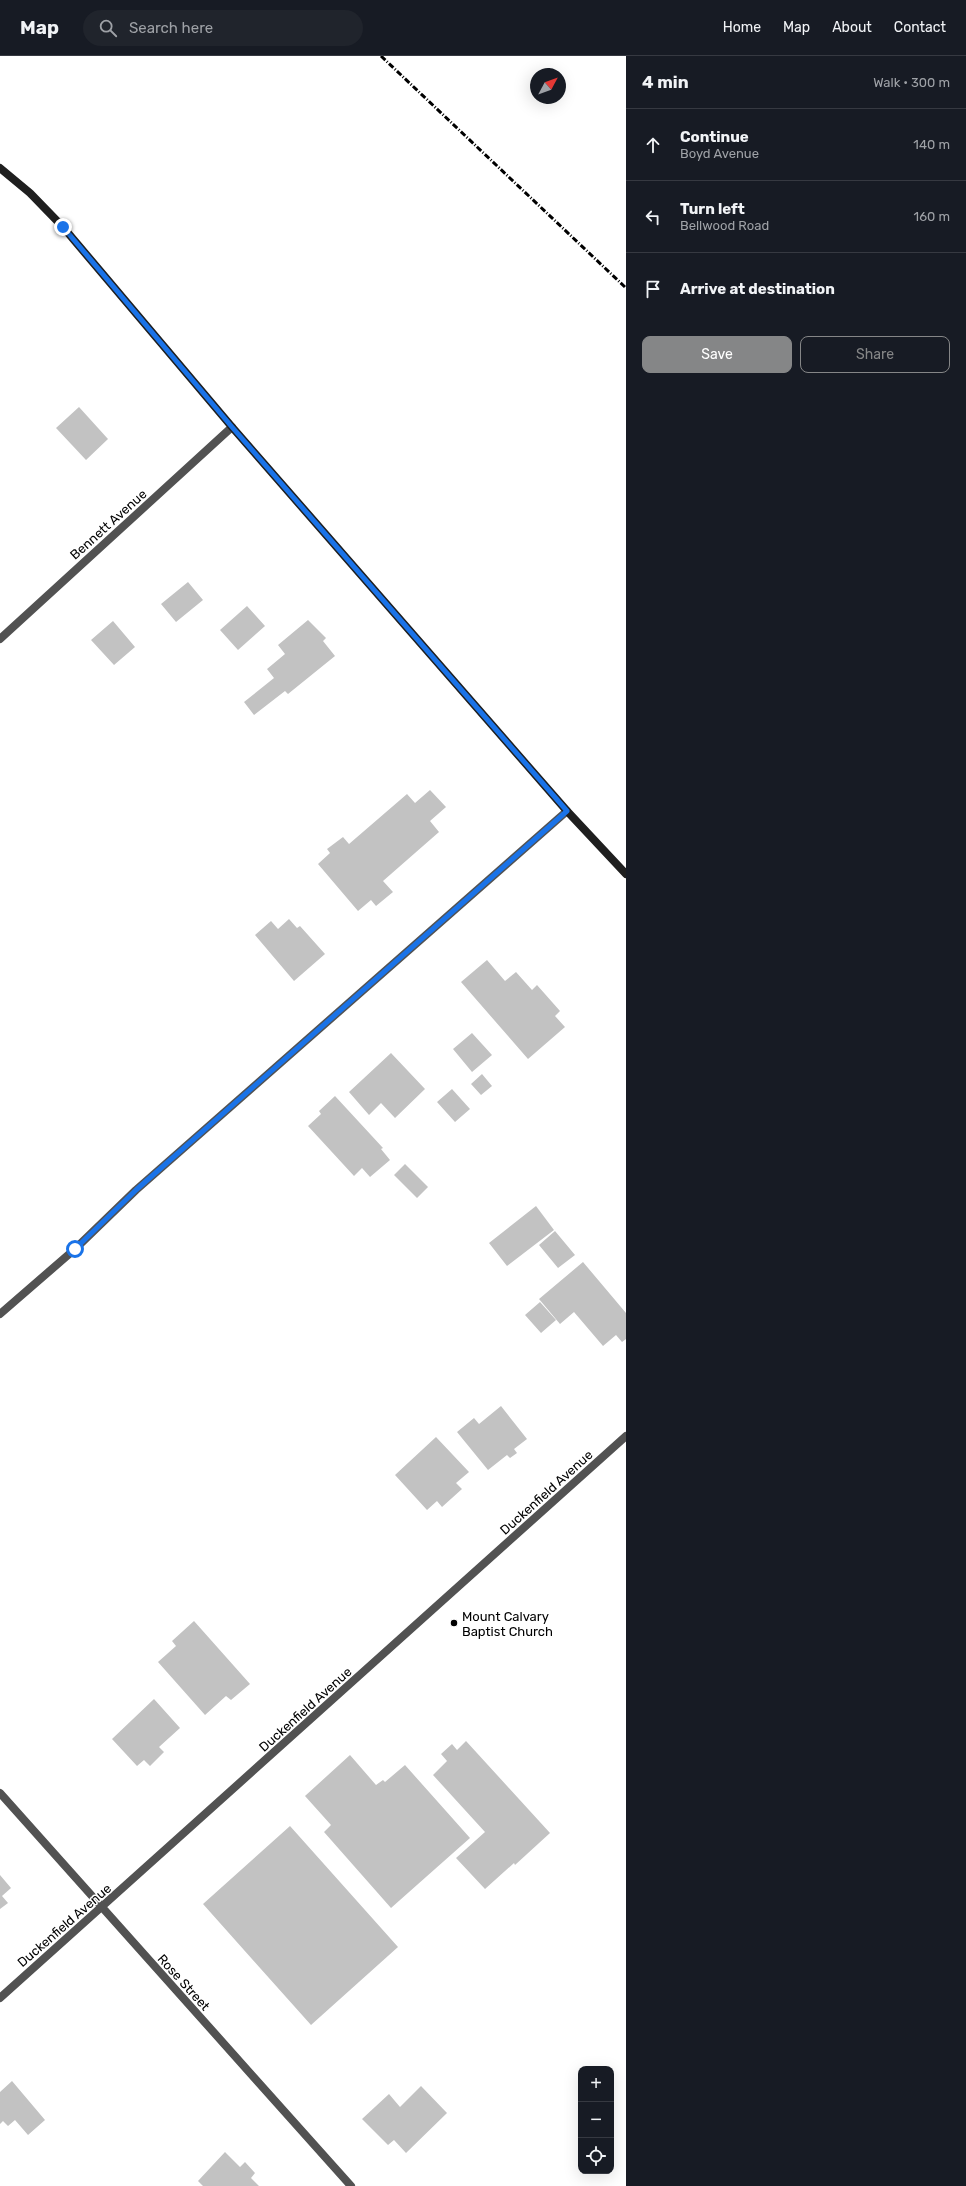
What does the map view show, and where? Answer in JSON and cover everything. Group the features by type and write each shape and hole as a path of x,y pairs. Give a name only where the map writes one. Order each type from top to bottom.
{"street":[{"path":"0,168 30,193 63,227 232,427 567,811 626,874"},
{"name":"Bennett Avenue","path":"0,639 232,427"},
{"path":"0,1314 75,1249 136,1190 567,811"},
{"name":"Duckenfield Avenue","path":"0,1998 626,1436"},
{"name":"Rose Street","path":"0,1793 351,2186"}],"building":[{"path":"79,407 108,439 86,460 56,428"},
{"path":"188,582 203,600 176,622 161,604"},
{"path":"247,606 265,626 238,650 220,630"},
{"path":"308,620 326,638 323,641 335,656 288,694 285,691 254,715 244,702 274,678 267,669 285,654 278,645"},
{"path":"113,621 135,647 114,665 91,640"},
{"path":"430,790 446,807 430,821 439,832 383,881 393,892 376,906 371,900 358,911 318,864 330,853 327,849 343,837 349,844 407,794 415,803"},
{"path":"289,919 297,928 300,926 325,954 294,981 255,935 271,921 278,929"},
{"path":"487,960 505,981 516,972 532,990 537,985 560,1011 555,1016 565,1027 528,1059 461,982"},
{"path":"472,1033 492,1055 472,1072 453,1049"},
{"path":"391,1053 425,1089 395,1118 381,1103 369,1115 349,1092"},
{"path":"482,1074 492,1086 481,1095 471,1084"},
{"path":"452,1089 470,1109 455,1122 437,1102"},
{"path":"335,1096 383,1148 381,1149 390,1160 370,1177 362,1168 354,1176 308,1126 321,1114 319,1111"},
{"path":"405,1164 428,1187 417,1198 394,1175"},
{"path":"536,1206 554,1230 507,1266 489,1243"},
{"path":"555,1231 575,1255 558,1268 539,1245"},
{"path":"583,1262 626,1313 626,1339 622,1342 616,1335 603,1346 574,1312 560,1324 539,1299"},
{"path":"540,1302 556,1320 541,1333 525,1315"},
{"path":"501,1406 527,1439 514,1449 517,1453 510,1458 507,1455 488,1470 457,1432 474,1418 479,1424"},
{"path":"436,1437 469,1472 456,1483 462,1489 442,1507 437,1501 427,1510 395,1475"},
{"path":"194,1621 250,1684 231,1700 226,1696 205,1715 158,1662 176,1646 172,1641"},
{"path":"154,1699 180,1728 159,1747 164,1752 150,1766 144,1760 137,1766 112,1739"},
{"path":"466,1741 550,1833 515,1865 514,1863 485,1889 456,1858 485,1832 433,1775 447,1761 441,1754 452,1744 457,1750"},
{"path":"350,1755 376,1785 383,1780 385,1782 405,1765 470,1838 391,1908 324,1832 331,1825 305,1796"},
{"path":"290,1826 398,1947 311,2025 203,1904"},
{"path":"0,1875 11,1888 2,1896 8,1903 0,1909"},
{"path":"12,2081 45,2120 28,2135 15,2120 8,2126 3,2121 0,2124 0,2092"},
{"path":"421,2086 447,2113 406,2153 394,2140 388,2145 362,2119 389,2094 400,2107"},
{"path":"225,2152 240,2167 245,2162 255,2173 251,2178 259,2186 203,2186 198,2181"}],"railway":[{"path":"381,56 626,288"}],"place":[{"name":"Mount Calvary Baptist Church","path":"454,1623"}],"route":[{"path":"63,227 232,427 567,811 136,1190 75,1249"}]}
